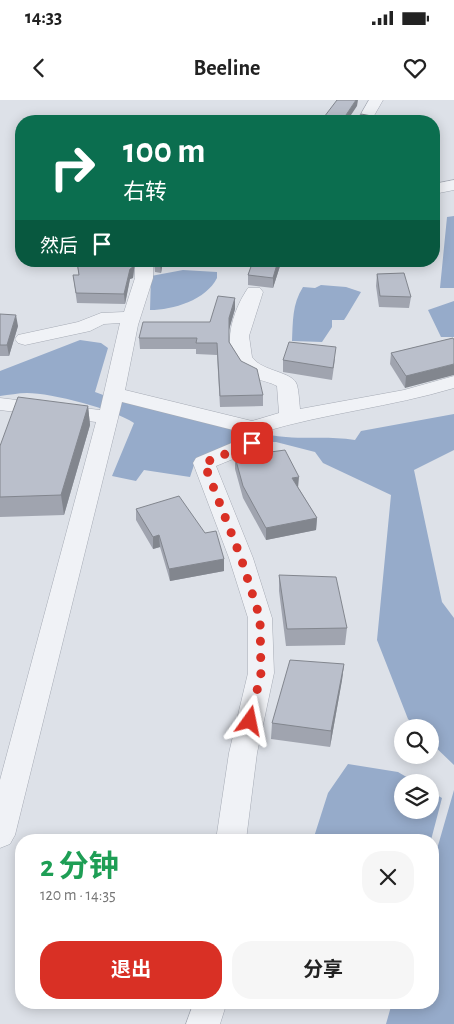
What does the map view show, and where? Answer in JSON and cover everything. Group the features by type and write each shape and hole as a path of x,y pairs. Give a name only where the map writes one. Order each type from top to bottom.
{"street":[{"path":"367,115 376,100"},
{"path":"440,187 454,185"},
{"path":"0,835 110,405 137,323 144,267"},
{"path":"254,292 245,313 238,340 243,360 257,372 281,379 287,384 290,417"},
{"path":"25,339 84,327 101,319 137,323"},
{"path":"0,404 110,405 252,428 290,417 406,396 454,382"},
{"path":"232,834 243,753 261,673 260,618 241,558 204,463 252,443 252,428"},
{"path":"203,1024 208,1009"}],"water":[{"path":"454,216 454,288 440,288 447,217"},
{"path":"183,270 217,272 217,278 212,286 197,298 178,306 150,310 151,276"},
{"path":"321,285 346,287 361,292 344,320 332,320 332,327 322,342 292,341 294,313 299,293 303,287 315,288"},
{"path":"454,301 454,337 441,337 428,310"},
{"path":"80,340 101,343 108,348 95,392 191,419 238,430 286,437 355,440 361,431 454,414 454,450 414,470 442,602 454,618 454,765 439,751 439,719 408,719 377,640 391,495 323,463 315,452 276,442 239,443 196,459 190,477 144,470 136,481 112,476 134,423 98,407 51,396 27,393 0,396 0,371"},
{"path":"348,764 401,774 394,774 394,819 436,819 433,834 315,834 328,793"},
{"path":"454,790 454,1024 386,1024 390,1009 439,1009 439,842"},
{"path":"439,796 442,798 439,809"}],"building":[{"path":"337,100 356,100 346,115 326,115"},
{"path":"78,267 132,267 124,294 76,293 73,275 79,275"},
{"path":"251,267 276,267 273,278 248,275"},
{"path":"404,273 411,297 380,296 377,274"},
{"path":"218,296 235,298 229,318 229,342 241,361 257,369 263,395 220,396 217,343 196,343 197,338 139,338 143,322 210,322"},
{"path":"0,314 16,315 7,345 0,345"},
{"path":"453,338 454,364 406,376 391,353"},
{"path":"289,342 336,347 333,368 283,360"},
{"path":"18,397 88,406 61,495 0,497 0,446"},
{"path":"285,450 299,477 292,478 317,518 266,528 243,486 235,457"},
{"path":"179,496 205,533 216,531 224,559 169,569 159,535 153,537 136,509"},
{"path":"279,575 336,577 347,628 287,629"},
{"path":"290,660 344,664 331,731 272,723"}],"route":[{"path":"250,721 261,673 260,618 241,558 204,463 252,443"}]}
